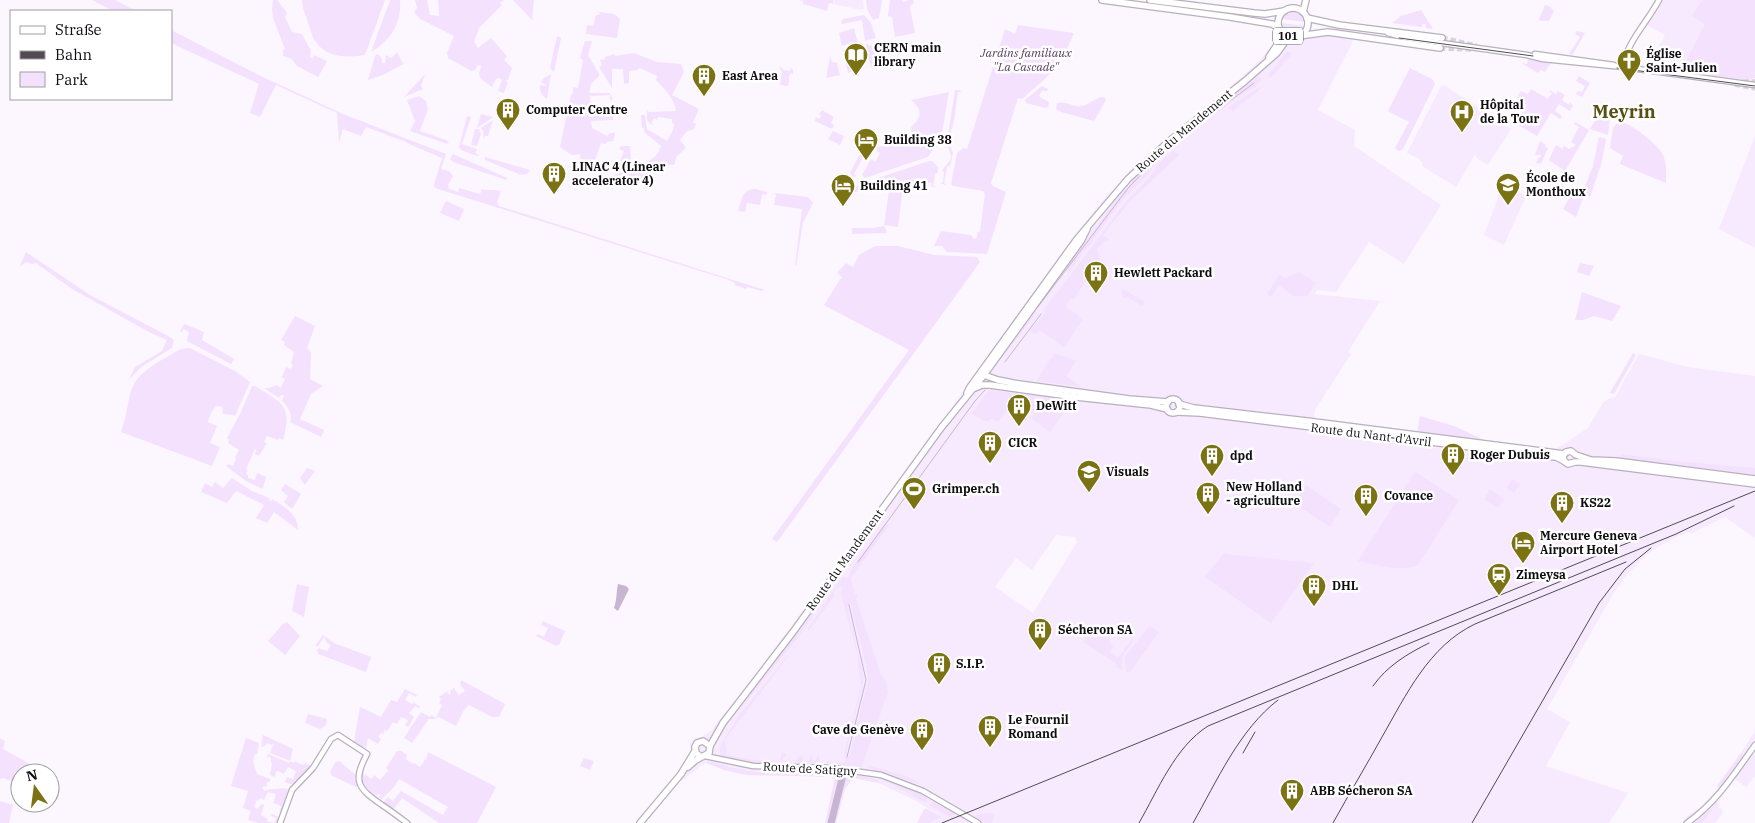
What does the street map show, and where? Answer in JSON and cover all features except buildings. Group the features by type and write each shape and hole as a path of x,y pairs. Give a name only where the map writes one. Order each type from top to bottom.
{"main road":[{"name":"101","path":"1102,0 1272,24 1292,37 1328,32 1440,48"},
{"name":"101","path":"1150,0 1265,14 1293,8 1305,15 1339,25 1442,38"},
{"path":"1293,8 1302,0"},
{"path":"1305,15 1306,0"},
{"name":"101","path":"1280,30 1279,20 1284,11"},
{"name":"101","path":"1299,36 1307,28 1305,15"},
{"name":"Route du Mandement","path":"1266,61 1281,39 1280,30"},
{"name":"Route du Mandement","path":"966,395 973,389 1077,239 1120,188 1143,164 1232,92 1292,37"},
{"name":"Route du Mandement","path":"710,748 723,723 792,632 970,387 990,366 1081,241 1087,229"},
{"path":"990,366 991,381"},
{"path":"973,389 991,381 1162,402 1174,400 1179,404 1177,412 1171,413 1167,409 1151,405 1112,401 991,381 981,376"},
{"path":"1167,409 1166,404 1168,402"},
{"name":"Route du Nant-d'Avril","path":"1177,412 1200,413 1534,456 1556,457 1570,464 1576,459 1571,451 1564,454 1288,418 1194,408 1179,404"},
{"path":"1564,454 1564,461"},
{"path":"1576,459 1616,461 1755,479"},
{"path":"1576,459 1755,484"},
{"name":"Route du Mandement","path":"703,741 723,723"},
{"path":"640,823 681,774 695,751 697,743 703,741 710,748 681,774"},
{"path":"695,751 697,755 703,756"}],"street":[{"path":"1623,67 1631,44 1659,0"},
{"path":"1373,29 1406,38 1527,55 1543,59 1623,67 1755,85"},
{"path":"1372,38 1406,38"},
{"path":"1527,55 1534,54 1608,63 1623,67"},
{"path":"280,823 292,790 313,768 332,739 338,734 367,754 358,775 364,792 407,823"},
{"path":"1687,823 1714,800 1755,745"},
{"name":"Route de Satigny","path":"710,748 721,759"},
{"name":"Route de Satigny","path":"703,756 753,766 833,768 881,775 923,791 978,823"}],"shaded area":[{"path":"834,0 863,0 864,9 833,4"},
{"path":"1663,0 1702,0 1693,16 1705,24 1684,63 1679,60 1676,65 1670,61 1669,56 1657,49 1665,35 1647,25"},
{"path":"1320,34 1354,39 1318,110 1355,130 1354,146 1441,205 1404,264 1369,242 1336,292 1317,290 1315,294 1380,301 1348,352 1351,354 1315,410 1314,415 1316,418 1556,449 1588,428 1603,403 1615,397 1639,354 1688,367 1755,376 1755,538 1725,517 1692,533 1687,532 1672,539 1647,554 1625,577 1615,591 1547,709 1570,722 1546,766 1628,793 1609,823 929,823 942,817 879,782 844,774 753,771 735,769 707,761 682,781 678,770 690,755 690,744 694,738 701,737 711,731 756,673 858,537 1059,257 1098,206 1135,165 1241,78 1273,44","holes":["989,390 1013,402 998,422 991,419 987,422","1056,535 1075,537 1077,542 1033,613 995,587 1016,558 1032,570"]},
{"name":"Hôpital de la Tour","path":"1444,85 1511,129 1488,165 1475,155 1456,187 1422,166 1421,160 1407,153 1440,88"},
{"path":"1755,136 1755,248 1719,229"},
{"name":"École de Monthoux","path":"1504,182 1526,196 1504,245 1484,235"},
{"path":"618,584 629,589 618,611 614,608"},
{"path":"1755,731 1755,776 1746,787 1727,773"},
{"path":"1714,799 1720,804 1718,807 1722,809 1723,813 1715,823 1686,823"}],"green space":[{"path":"92,0 115,0 134,10 111,10"},
{"path":"273,0 277,0 285,10 287,14 285,17 292,32 302,34 311,51 310,57 313,58 314,55 327,61 318,77 297,66 292,59 283,56 283,50 285,49 273,18"},
{"path":"302,0 385,0 365,55 337,56 320,47 313,36 303,9"},
{"path":"390,0 400,0 397,24 389,37 371,52"},
{"path":"415,0 427,0 430,15 439,16 440,27 438,0 504,0 500,3 502,5 479,28 474,42 478,48 491,38 507,56 504,60 512,68 508,80 504,81 508,82 504,93 498,91 502,80 499,78 496,79 492,87 481,79 479,74 481,66 478,65 475,70 471,71 448,58 447,53 454,36 420,19 414,12 417,8"},
{"path":"513,0 534,0 532,20"},
{"path":"798,0 833,0 833,4 829,3 827,11 803,4 803,1"},
{"path":"866,0 882,0 879,18 873,20 867,9"},
{"path":"890,0 902,0 904,2 913,0 914,2 910,7 915,33 895,37 892,17 888,16"},
{"path":"1702,0 1755,0 1755,78 1748,80 1681,72 1705,24 1692,16"},
{"path":"1545,5 1554,11 1549,21 1540,21 1539,19"},
{"path":"1421,10 1433,29 1426,28 1426,24 1422,24 1422,27 1392,23 1401,16"},
{"path":"1291,11 1301,14 1305,22 1282,19 1286,13"},
{"path":"600,12 614,14 620,19 617,38 586,34 587,25 593,26 596,15 599,15"},
{"path":"864,15 871,23 876,38 865,41 862,20 842,24 841,22 843,19"},
{"path":"1281,23 1305,26 1300,33 1291,35 1284,30"},
{"name":"Jardins familiaux \"La Cascade\"","path":"1018,25 1074,33 1068,47 1054,65 1056,67 1022,99 1018,98 991,183 993,186 1006,192 987,254 947,252 942,246 934,246 941,231 971,235 974,239 980,231 985,194 983,191 953,186 951,184 957,153 963,148 967,149 1005,29 1015,34"},
{"path":"854,28 858,44 853,45 852,42 842,46 839,33"},
{"path":"172,31 263,77 343,114 446,154 441,169 449,171 453,176 448,185 449,189 458,192 459,188 480,194 482,189 501,191 497,202 499,206 765,290 747,287 746,289 735,285 735,283 729,280 435,188 434,185 442,158 366,127 361,136 343,129 339,143 337,113 276,85 260,117 250,113 259,84 172,43"},
{"path":"1577,31 1585,33 1571,55 1569,54 1580,37 1575,34"},
{"path":"557,36 561,38 554,72 550,68"},
{"path":"881,40 886,65 871,68 866,45 877,44 877,41"},
{"path":"585,41 592,41 588,55 600,75 591,84 589,93 609,93 613,98 610,101 610,95 590,96 592,112 613,111 613,120 591,121 592,128 607,136 610,133 615,133 613,141 606,144 601,143 592,169 580,165 580,154 572,155 560,147 573,87 578,88 583,60 580,58"},
{"path":"858,45 862,67 860,66 860,69 848,73 843,50 853,49 854,46"},
{"path":"1287,51 1292,54 1271,78 1267,76"},
{"path":"397,52 403,64 383,75 368,80 377,54 381,57 382,63 385,63 386,55 391,58"},
{"path":"634,53 657,62 681,64 684,72 672,95 699,109 693,122 696,124 694,129 687,131 680,140 686,148 677,156 674,165 666,166 662,172 651,172 643,180 639,179 637,185 614,177 624,151 619,149 621,146 630,146 631,160 638,165 649,161 658,153 661,146 644,132 641,115 645,115 647,129 667,141 673,130 674,124 672,119 658,117 657,120 654,118 651,123 654,125 650,124 647,120 647,110 648,112 676,111 666,90 656,80 657,76 640,68 629,71 629,83 624,84 623,69 612,69 612,88 599,67 602,65 600,60 614,54 615,56"},
{"path":"830,56 832,62 837,63 840,75 826,78"},
{"path":"1528,59 1551,63 1545,72 1541,70 1538,73 1521,63 1527,64"},
{"path":"780,66 783,70 790,71 791,68 793,70 793,74 790,73 788,86 780,85 782,71"},
{"path":"1410,68 1432,79 1435,84 1403,149 1399,151 1395,148 1409,122 1388,111"},
{"path":"425,74 421,86 423,89 404,97"},
{"path":"551,74 547,99 541,93 540,85 547,86 541,82"},
{"path":"1258,76 1261,80 1255,87 1211,117 1211,114"},
{"path":"1579,76 1590,83 1582,97 1576,94 1578,91 1582,92 1585,86 1576,81"},
{"path":"1042,86 1048,89 1047,91 1042,91 1039,96 1048,101 1048,107 1045,108 1026,103 1025,100"},
{"path":"1260,87 1259,90 1233,111 1227,108"},
{"path":"1531,89 1548,99 1552,93 1550,90 1556,94 1558,91 1565,95 1562,100 1569,105 1570,102 1573,106 1570,111 1559,104 1555,111 1562,116 1560,119 1551,113 1537,136 1516,124 1527,105 1517,98 1521,91 1528,94"},
{"path":"955,90 960,90 961,92 958,92 954,121 948,143 947,141"},
{"path":"949,92 940,145 933,149 928,157 865,178 862,175 871,159 875,162 880,153 877,151 877,147 906,142 912,138 911,127 920,114 918,107 911,100"},
{"path":"419,96 426,101 428,109 420,131 446,140 449,142 447,144 410,131 415,121 407,100"},
{"path":"1101,97 1106,100 1094,121 1056,109 1057,103 1080,106"},
{"path":"822,110 834,117 831,123 834,125 832,129 815,121 816,117 819,119 821,116 819,114"},
{"path":"1601,111 1610,118 1608,135 1590,129"},
{"path":"481,114 493,117 477,128"},
{"path":"467,116 471,117 462,144 477,149 475,153 479,155 477,156 461,150 459,147"},
{"path":"493,120 488,136 485,136 484,139 481,128"},
{"path":"1619,121 1636,130 1660,150 1665,162 1666,183 1620,164 1623,156 1610,148 1613,128"},
{"path":"1575,122 1589,130 1565,171 1549,160 1556,145 1561,150 1564,146 1569,149 1576,145 1571,142 1579,127 1574,124"},
{"path":"1201,123 1156,162 1147,176 1125,197 1069,272 1065,270 1113,204 1131,183 1155,159"},
{"path":"475,129 479,129 481,134 477,146 471,145"},
{"path":"833,131 844,136 840,145 828,139"},
{"path":"1599,137 1606,139 1601,165 1590,197 1582,194 1593,166"},
{"path":"1540,141 1548,148 1541,164 1536,163 1541,155 1535,155"},
{"path":"946,143 948,143 948,147 950,146 953,153 950,166 947,167 944,184 947,183 945,185 940,183 943,182 944,171 942,172 951,156"},
{"path":"864,146 867,149 866,152 854,174 857,176 853,177 850,173"},
{"path":"1173,151 1179,155 1129,202 1103,235 1110,240 1105,241 1097,249 1100,259 1074,299 1071,298 1067,305 1067,308 1076,313 1082,320 1064,347 1039,330 1036,334 1030,331 1128,199 1149,178 1159,163"},
{"path":"453,154 507,178 506,180 453,162 450,159"},
{"path":"485,157 530,170 527,174 521,175 485,160"},
{"path":"932,161 938,167 933,186 935,187 931,187 932,183 924,182 923,185 919,184 923,180 918,178 912,179 917,180 917,184 904,180 904,183 881,179 880,182 877,181 878,178"},
{"path":"890,183 897,186 903,185 898,227 884,225"},
{"path":"861,185 863,189 851,195 845,195 844,190"},
{"path":"751,189 767,192 766,195 762,194 760,205 747,203 745,212 738,211 745,193"},
{"path":"774,193 808,197 813,203 803,223 796,266 802,209 774,205 776,195"},
{"path":"1574,194 1583,198 1576,217 1563,209 1571,195"},
{"path":"446,201 464,209 459,221 440,213"},
{"path":"884,225 887,233 852,234 852,228 873,228"},
{"path":"875,246 898,246 934,255 977,257 980,262 777,542 772,539 909,350 824,305 841,278 843,278 837,273 846,263 853,267 859,255"},
{"path":"26,252 90,295 170,337 174,340 172,348 141,367 129,380 135,367 162,351 167,340 72,289 36,263 27,262 20,266"},
{"path":"1580,263 1594,266 1589,276 1577,272"},
{"path":"1299,272 1316,283 1307,296 1293,296 1279,285 1271,297 1267,294 1279,275 1285,278"},
{"path":"1121,288 1145,302 1142,306 1126,296 1126,299 1123,297"},
{"path":"1582,292 1621,306 1612,321 1594,316 1583,320 1575,320"},
{"path":"1034,310 1037,312 1001,359 999,358"},
{"path":"295,316 315,326 307,348 311,353 310,379 323,386 311,394 300,419 324,430 321,437 290,422 291,416 282,401 284,395 281,395 279,398 264,388 277,385 281,388 285,379 282,377 286,367 291,369 293,365 291,364 294,352 284,345 285,342 281,340"},
{"path":"182,323 204,332 202,340 234,359 231,364 187,341 189,332 184,329 180,332 184,324"},
{"path":"190,348 235,371 250,382 235,416 223,414 222,407 216,406 211,413 208,422 217,426 210,443 220,447 212,466 121,432 135,382 142,374 165,358 180,350"},
{"path":"1054,353 1076,361 1066,376 1082,387 1036,381"},
{"path":"1633,353 1636,355 1614,394 1610,393"},
{"path":"252,386 278,401 286,412 287,419 283,440 267,436 264,442 267,443 259,456 255,454 255,449 246,469 248,470 246,474 248,478 255,480 257,473 266,477 262,489 246,481 226,466 228,464 233,466 239,450 228,443 229,440 227,438"},
{"path":"989,390 1066,399 1069,406 1050,432 1032,419 1034,413 1029,406 1014,402 998,422 991,419 987,422 971,414"},
{"path":"1420,416 1454,426 1486,441 1417,432"},
{"path":"1621,454 1755,468 1755,475 1621,458"},
{"path":"307,468 315,471 305,485 300,478"},
{"path":"1415,472 1459,500 1418,565 1397,568 1358,561"},
{"path":"232,478 252,491 269,498 271,502 272,499 286,508 296,520 298,530 274,512 267,523 256,518 264,505 236,491 227,503 201,492 205,483 212,487 215,482 223,488"},
{"path":"1512,479 1520,484 1514,493 1506,488"},
{"path":"285,484 301,494 292,509 284,502 288,496 281,490"},
{"path":"1306,485 1341,509 1330,527 1294,503"},
{"path":"1490,489 1504,499 1498,508 1484,499"},
{"path":"885,523 889,525 851,578 880,674 886,681 888,692 862,766 860,767 827,764 826,762 845,763 844,754 861,686 857,653 841,594 842,587 837,587 835,595 809,631 807,630 841,579 844,577 848,578 852,568","holes":["851,605 868,680 849,757 845,756 864,679 847,606"]},
{"path":"1224,553 1314,563 1271,623 1205,577"},
{"path":"297,584 309,587 304,617 292,611"},
{"path":"826,593 828,595 797,639 739,710 738,709"},
{"path":"543,621 565,631 559,645 556,646 536,636 538,634 544,637 548,628 541,625"},
{"path":"287,622 300,636 285,655 268,641"},
{"path":"1149,626 1159,632 1130,672 1126,672 1125,657"},
{"path":"1096,627 1110,636 1110,643 1114,646 1109,652 1118,658 1133,637 1133,641 1122,657 1122,671 1116,666 1117,664 1083,642"},
{"path":"323,635 334,643 371,657 366,672 318,654 317,650 319,648 327,651 331,645 327,643 324,637 318,646 315,646"},
{"path":"804,635 725,740 727,755 753,760 780,761 760,764 744,761 721,755 719,748 737,718"},
{"path":"461,680 505,704 499,717 492,717 469,705 464,710 456,726 439,717 434,719 429,719 412,743 404,738 421,712 436,718 442,705 439,703 441,699 439,697 449,690 447,693 450,695 450,691 454,688 459,695 465,691 460,684"},
{"path":"405,689 417,695 416,697 409,693 405,700 421,706 418,708 415,706 409,713 414,717 408,727 405,725 408,720 401,717 397,724 393,722 387,731 385,730 383,734 381,733 378,737 381,739 378,744 368,738 366,748 364,747 363,749 354,742 360,707 381,717 391,700 397,702"},
{"path":"308,714 327,719 326,725 320,729 305,723"},
{"path":"263,735 293,749 290,761 270,753 274,743 272,745 267,743 261,747"},
{"path":"0,738 5,741 3,749 28,763 10,763 10,780 0,779"},
{"path":"246,738 259,743 257,754 255,754 253,761 257,774 270,779 270,782 267,782 267,786 262,787 264,791 288,789 282,810 280,810 281,806 273,803 276,794 268,792 264,800 260,798 257,800 254,807 258,809 261,804 264,805 261,815 268,819 267,821 274,823 258,823 248,820 251,811 243,808 248,791 231,786"},
{"path":"397,751 407,755 406,759 420,767 428,752 496,787 477,823 439,823 402,798 393,810 383,802 388,797 393,801 401,791 443,815 448,807 399,779 381,800 379,797 381,794 376,795 367,788 363,783 361,772 372,779 374,775 380,780 389,771 386,768"},
{"path":"782,752 786,754 783,760 780,761"},
{"path":"1741,753 1743,755 1725,782 1709,801 1693,815 1684,819 1702,806 1719,788 1717,786"},
{"path":"268,754 289,763 290,761 312,766 295,784 285,782 287,777 293,779 296,771 288,767 284,774 278,771 275,777 270,775 272,763 271,757 267,757"},
{"path":"800,755 803,757 803,761 809,761 812,755 812,761 815,761 819,755 819,763 795,762"},
{"path":"584,758 594,761 590,770 580,766"},
{"path":"336,761 339,761 356,775 356,787 331,775 330,772"},
{"path":"707,761 753,771 851,774 880,781 879,783 853,778 845,789 836,823 833,823 844,779 840,778 829,823 825,823 835,777 746,775 724,770 706,763"},
{"path":"867,765 909,777 919,782 918,784 872,770"},
{"path":"881,778 926,796 926,803"},
{"path":"1724,794 1702,823 1694,823 1710,810"},
{"path":"934,800 954,812 953,817 951,818 929,805"},
{"path":"0,801 10,804 11,813 9,823 0,823"},
{"path":"925,808 942,817 929,823 917,823"},
{"path":"984,813 994,814 992,823 985,823 974,816"},
{"path":"272,814 279,817 278,823 274,823 276,818 271,816"}],"waterway":[{"path":"1211,115 1254,83"},
{"path":"1037,308 1129,187 1155,160 1198,124"},
{"path":"1005,362 1041,314"},
{"path":"858,562 975,401 985,390"},
{"path":"847,757 866,680 849,605"},
{"path":"831,823 842,779"}],"tunnel":[{"path":"1442,38 1476,46"},
{"path":"1440,48 1471,49"},
{"path":"1743,82 1755,82"},
{"path":"1735,84 1755,88"}],"tram line":[{"path":"1399,38 1533,56"},
{"path":"1617,68 1755,86"}],"railway":[{"path":"942,823 1755,491"},
{"path":"1139,823 1160,783 1177,757 1186,745 1208,726 1676,534 1734,506"},
{"path":"1472,823 1599,603 1625,569 1651,548"},
{"path":"1333,823 1400,705 1420,673 1444,645 1459,633 1475,624 1626,562"},
{"path":"1373,686 1398,661 1429,643"},
{"path":"1193,823 1240,741 1264,712 1278,700"},
{"path":"1243,753 1255,732"}],"place":[{"name":"CERN main library","path":"856,76"},
{"name":"Église Saint-Julien","path":"1629,82"},
{"name":"East Area","path":"704,97"},
{"name":"Computer Centre","path":"508,131"},
{"name":"Hôpital de la Tour","path":"1462,133"},
{"name":"Building 38","path":"866,161"},
{"name":"LINAC 4 (Linear accelerator 4)","path":"554,195"},
{"name":"École de Monthoux","path":"1508,206"},
{"name":"Building 41","path":"843,207"},
{"name":"Hewlett Packard","path":"1096,294"},
{"name":"DeWitt","path":"1019,427"},
{"name":"CICR","path":"990,464"},
{"name":"Roger Dubuis","path":"1453,476"},
{"name":"dpd","path":"1212,477"},
{"name":"Visuals","path":"1089,493"},
{"name":"Grimper.ch","path":"914,510"},
{"name":"New Holland - agriculture","path":"1208,515"},
{"name":"Covance","path":"1366,517"},
{"name":"KS22","path":"1562,524"},
{"name":"Mercure Geneva Airport Hotel","path":"1523,564"},
{"name":"Zimeysa","path":"1499,596"},
{"name":"DHL","path":"1314,607"},
{"name":"Sécheron SA","path":"1040,651"},
{"name":"S.I.P.","path":"939,685"},
{"name":"Le Fournil Romand","path":"990,748"},
{"name":"Cave de Genève","path":"922,751"},
{"name":"ABB Sécheron SA","path":"1292,812"}],"district":[{"name":"Meyrin","path":"1624,112"}]}
